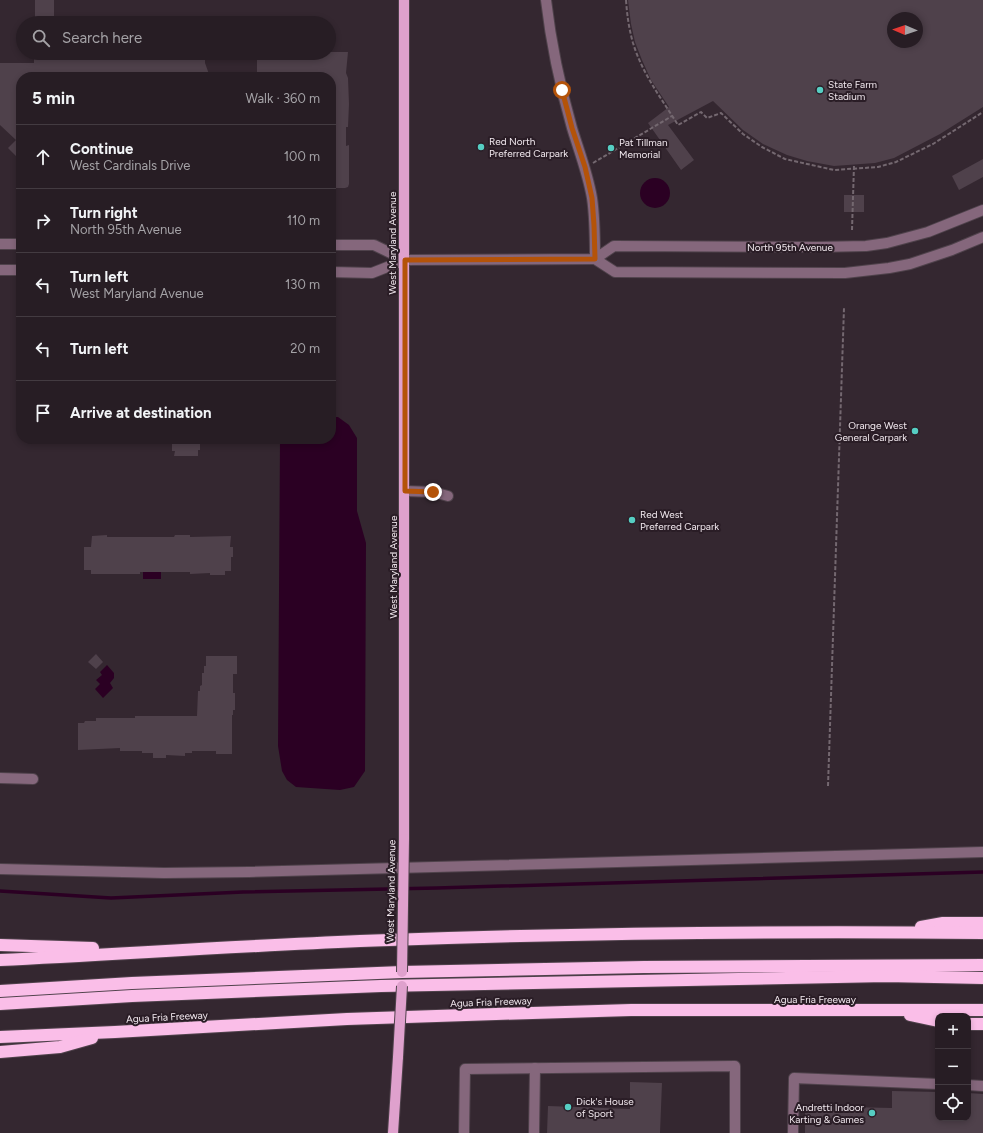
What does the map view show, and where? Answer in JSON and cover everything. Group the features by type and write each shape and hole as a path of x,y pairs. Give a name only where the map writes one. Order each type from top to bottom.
{"highway":[{"path":"894,932 943,923 983,923"},
{"path":"0,960 164,950 361,941 503,937 792,932 983,933"},
{"path":"0,945 164,950"},
{"path":"0,991 132,983 402,972 590,968 983,965"},
{"path":"0,1004 132,996 402,986 886,976 983,978"},
{"name":"Agua Fria Freeway","path":"0,1037 115,1032 347,1018 512,1013 631,1010 983,1010"},
{"path":"891,1011 935,1020"},
{"path":"971,1024 983,1024"},
{"path":"0,1052 60,1047 115,1032"}],"main road":[{"name":"West Maryland Avenue","path":"393,1133 402,986 404,840 404,0"}],"street":[{"path":"546,0 554,54 562,90 572,128 585,167 592,198 595,259"},
{"name":"North 95th Avenue","path":"595,259 614,246 866,246 887,243 928,232 983,210"},
{"path":"336,272 372,273 405,260 595,259 615,272 845,273 910,264 952,250 983,237"},
{"path":"0,244 16,244"},
{"path":"336,245 374,245 405,260"},
{"path":"0,270 16,270"},
{"path":"405,491 433,492 448,496"},
{"path":"0,778 33,779"},
{"path":"0,869 202,873 983,852"},
{"path":"464,1133 465,1069 735,1066 735,1133"},
{"path":"534,1133 535,1068"},
{"path":"793,1133 794,1078 935,1084"},
{"path":"971,1085 983,1086"}],"path":[{"path":"626,0 633,44 648,80 678,125 701,112 708,118 721,113 743,134 762,147 785,159 834,170 878,167 896,162 933,144 983,112"},
{"path":"585,167 672,116"},
{"path":"852,230 854,165"},
{"path":"828,786 844,308"}],"shaded area":[{"path":"655,178 666,182 670,193 666,204 655,208 644,204 640,193 644,182"},
{"path":"336,417 338,417 349,425 357,438 357,511 366,543 365,771 354,787 340,790 296,787 287,780 282,771 278,746 280,444 336,444"},
{"path":"143,569 161,569 161,579 143,579"},
{"path":"107,665 114,673 114,678 110,683 113,688 103,698 95,689 100,684 96,680 102,675 100,672"}],"building":[{"path":"35,0 54,0 54,16 35,16"},
{"name":"State Farm Stadium","path":"628,0 983,0 983,107 940,134 894,158 875,163 834,166 807,161 787,155 763,144 743,130 713,101 668,125 694,160 681,170 648,123 669,107 651,80 635,42"},
{"path":"336,52 348,52 346,73 348,78 349,104 348,127 346,127 346,146 349,145 348,187 336,188 336,72 257,72 257,60 336,60"},
{"path":"34,60 205,60 208,72 16,72 16,140 0,125 0,63 34,63"},
{"path":"16,140 16,156 8,148"},
{"path":"983,159 983,177 959,190 952,176"},
{"path":"844,195 864,195 864,212 844,212"},
{"path":"172,444 200,444 198,456 174,456 175,451 172,451"},
{"path":"107,535 107,537 174,537 175,535 190,535 190,537 231,536 230,547 233,547 233,557 231,557 231,571 225,571 225,575 210,575 210,573 190,574 190,572 91,574 91,570 84,570 84,547 91,547 92,536"},
{"path":"96,654 103,662 96,669 88,662"},
{"path":"206,656 237,656 237,674 233,674 235,710 233,710 232,715 232,754 216,754 216,751 192,751 192,753 185,753 185,756 166,755 166,758 153,758 153,753 142,753 142,751 120,751 120,748 78,750 78,723 84,723 85,721 96,721 96,718 135,718 135,716 197,716 198,691 200,691 200,686 202,685 202,673 204,673 204,666 206,666"},
{"name":"Dick's House of Sport","path":"630,1082 662,1083 660,1133 547,1133 548,1106 630,1109"},
{"name":"Andretti Indoor Karting & Games","path":"892,1091 935,1092 935,1121 971,1121 971,1093 983,1094 983,1133 805,1133 805,1106 892,1108"}],"waterway":[{"path":"0,891 111,898 243,892 437,888 983,872"}],"place":[{"name":"State Farm Stadium","path":"820,90"},
{"name":"Red North Preferred Carpark","path":"481,147"},
{"name":"Pat Tillman Memorial","path":"611,148"},
{"name":"Orange West General Carpark","path":"915,431"},
{"name":"Red West Preferred Carpark","path":"632,520"},
{"name":"Dick's House of Sport","path":"568,1107"},
{"name":"Andretti Indoor Karting & Games","path":"872,1113"}],"route":[{"path":"433,492 405,491 405,260 595,259 592,198 585,167 572,128 562,90"}]}
